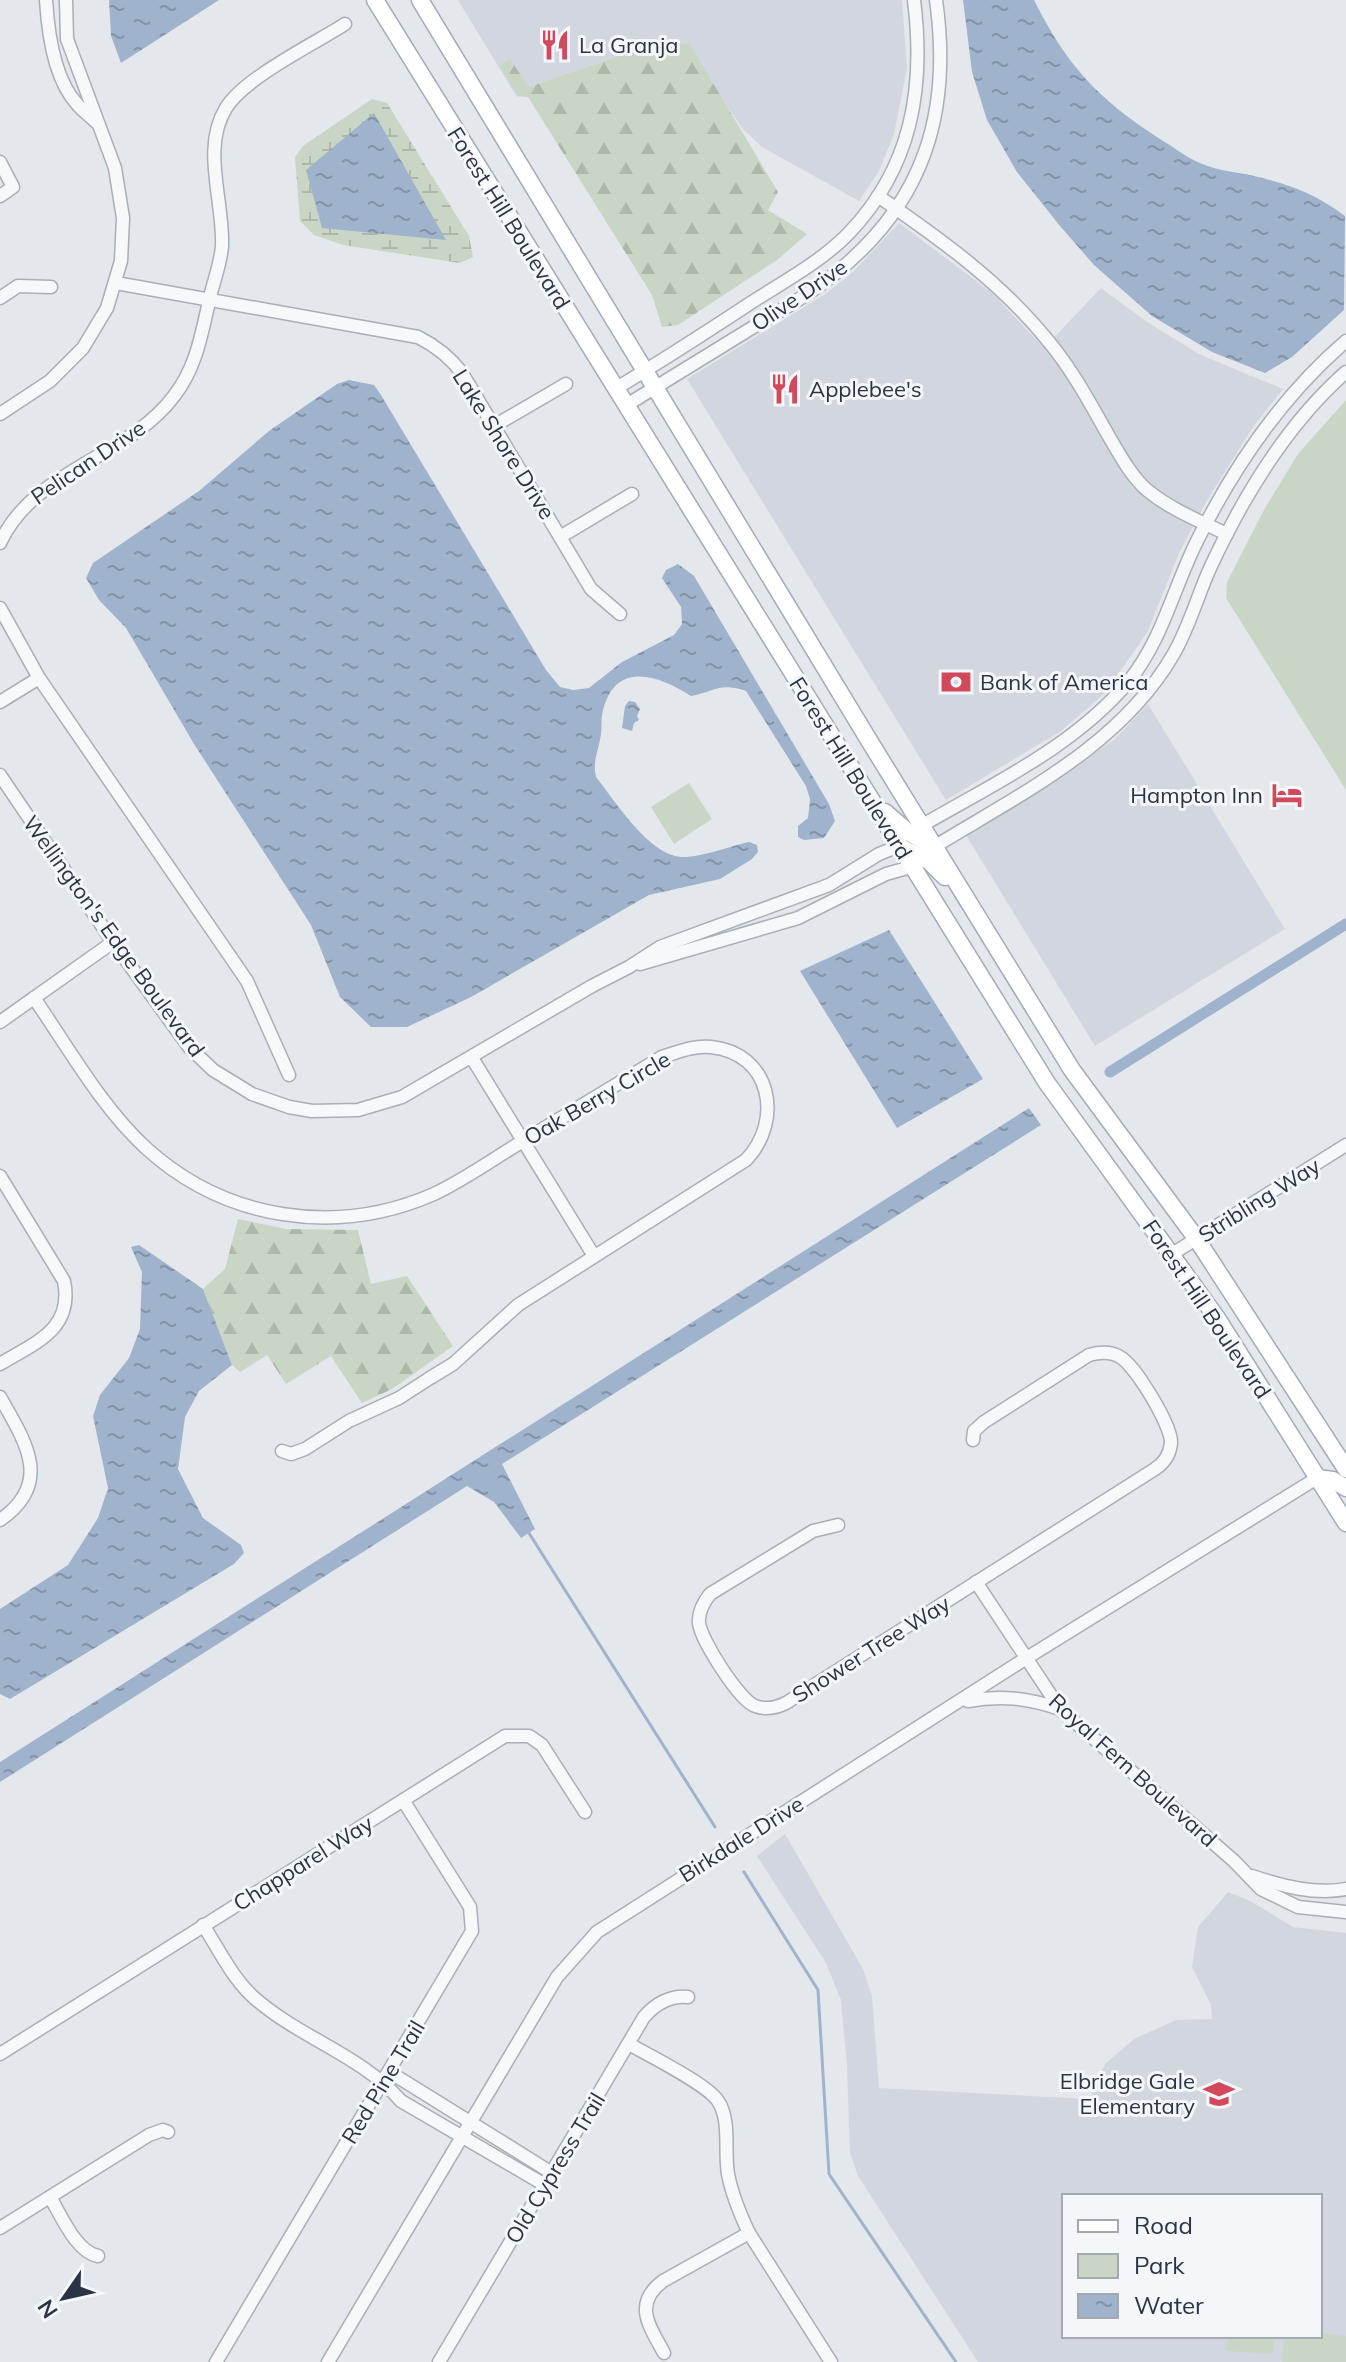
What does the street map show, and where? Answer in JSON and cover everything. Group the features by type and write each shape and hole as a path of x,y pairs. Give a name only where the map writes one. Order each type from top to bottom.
{"main road":[{"name":"Forest Hill Boulevard","path":"375,0 1047,1083 1217,1318 1346,1523"},
{"name":"Forest Hill Boulevard","path":"420,0 1072,1070 1196,1238 1346,1469"},
{"path":"872,801 908,832 934,847"},
{"path":"899,846 929,861 968,902"},
{"path":"1317,1478 1333,1480 1346,1488"}],"street":[{"path":"46,0 47,23 62,78 75,103 96,122"},
{"path":"0,414 50,381 67,365 96,329 116,283 123,238 120,191 111,156 67,39 66,0"},
{"name":"Olive Drive","path":"615,389 832,248 849,233 878,196 900,154 916,101 919,56 914,0"},
{"name":"Olive Drive","path":"625,406 824,282 872,240 896,209 919,168 935,122 941,78 936,0"},
{"name":"Pelican Drive","path":"0,543 7,527 26,503 145,425 174,396 195,361 222,247 215,145 220,119 235,96 246,86 345,24"},
{"path":"0,162 13,187 0,196"},
{"path":"878,196 950,247 1026,315 1067,366 1118,452 1146,489 1176,510 1227,534"},
{"name":"Lake Shore Drive","path":"116,283 418,337 443,352 454,363 494,426 591,589 620,614"},
{"path":"0,298 18,286 51,287"},
{"path":"921,826 1031,762 1081,728 1129,680 1143,661 1164,620 1206,524 1238,467 1302,385 1346,341"},
{"path":"934,847 1099,741 1127,715 1174,653 1227,534 1249,494 1306,413 1346,372"},
{"path":"494,426 566,384"},
{"path":"560,537 632,494"},
{"path":"0,608 39,678 247,981 289,1075"},
{"path":"1164,620 1184,629"},
{"path":"0,702 39,678"},
{"name":"Wellington's Edge Boulevard","path":"0,775 113,942 198,1057 232,1084 270,1102 312,1111 335,1112 380,1105 422,1087 660,947 829,885 879,854 899,846"},
{"name":"Wellington's Edge Boulevard","path":"629,967 798,918 886,874 911,867"},
{"path":"0,1022 113,942"},
{"name":"Oak Berry Circle","path":"34,998 111,1108 144,1147 184,1178 219,1196 256,1210 291,1217 325,1218 379,1211 436,1193 662,1057 688,1048 701,1046 729,1051 757,1074 768,1100 767,1126 755,1150 746,1160 518,1305 453,1364 399,1398 349,1421 298,1453 282,1451"},
{"path":"472,1058 594,1256"},
{"name":"Stribling Way","path":"1172,1254 1346,1145"},
{"path":"0,1176 64,1281 66,1293 63,1315 51,1332 0,1364"},
{"name":"Shower Tree Way","path":"838,1525 813,1531 710,1594 701,1608 699,1623 704,1638 742,1697 755,1706 771,1708 786,1703 1155,1469 1167,1458 1171,1442 1169,1427 1132,1368 1120,1357 1105,1352 1089,1355 984,1422 974,1431 973,1440"},
{"path":"0,1397 27,1444 31,1464 30,1477 20,1502 0,1520"},
{"name":"Birkdale Drive","path":"328,2362 557,1977 597,1932 1025,1659 1317,1478"},
{"path":"976,1582 1025,1659"},
{"name":"Royal Fern Boulevard","path":"1025,1659 1060,1709 1249,1875 1261,1889 1298,1907 1346,1912"},
{"path":"961,1702 1002,1696 1040,1702 1060,1709"},
{"name":"Chapparel Way","path":"0,2054 498,1739 521,1734 542,1745 585,1812"},
{"name":"Red Pine Trail","path":"216,2362 468,1939 473,1923 470,1907 403,1800"},
{"name":"Royal Fern Boulevard","path":"1249,1875 1281,1886 1334,1892 1346,1889"},
{"path":"203,1925 236,1977 257,2001 383,2080 401,2101 545,2185"},
{"name":"Old Cypress Trail","path":"439,2362 644,2017 655,2006 673,1998 688,1997"},
{"path":"629,2044 707,2090 719,2102 724,2117 728,2173 749,2233 831,2362"},
{"path":"383,2080 396,2076 552,2173"},
{"path":"0,2228 149,2135 163,2130 168,2132"},
{"path":"50,2197 80,2244 92,2255 98,2256"},
{"path":"664,2353 646,2315 651,2292 663,2281 749,2233"}],"shaded area":[{"path":"458,0 902,0 907,68 894,134 879,171 859,201 762,147 743,129 687,49 632,55 517,97"},
{"path":"899,223 992,293 1044,348 1101,288 1147,322 1199,354 1283,389 1253,427 1206,502 1179,553 1148,631 1105,693 1061,731 946,800 687,379 827,293 853,272"},
{"path":"1148,704 1285,929 1095,1046 966,835 1114,740"},
{"name":"Elbridge Gale Elementary","path":"785,1834 863,1969 872,1996 879,2088 1090,2099 1105,2064 1134,2039 1176,2020 1212,2019 1211,2005 1192,1967 1198,1927 1228,1892 1250,1901 1293,1927 1346,1933 1346,2362 978,2362 858,2176 850,2153 841,2000 826,1963 757,1856"}],"green space":[{"path":"689,43 778,192 768,210 807,234 777,260 678,325 662,327 652,295 528,97 518,96 500,66 510,59 529,87 632,52"},
{"path":"372,99 387,103 469,236 473,257 460,263 343,245 314,235 300,221 295,157 303,146"},
{"path":"1346,400 1346,790 1226,598 1227,582 1265,508 1298,454"},
{"path":"689,783 712,819 674,844 651,807"},
{"path":"238,1219 286,1229 358,1230 371,1284 407,1276 453,1346 392,1389 362,1403 331,1356 286,1384 267,1355 240,1372 232,1365 203,1289 225,1269"},
{"path":"1322,2333 1346,2336 1346,2362 1282,2362 1285,2338 1322,2338"},
{"path":"1228,2338 1274,2338 1273,2354 1227,2351"}],"water":[{"path":"109,0 219,0 121,63 111,36"},
{"path":"963,0 1034,0 1059,44 1086,79 1138,124 1202,164 1289,186 1311,195 1345,216 1344,310 1292,357 1265,373 1212,352 1152,316 1094,265 1017,172 987,120 972,72"},
{"path":"374,113 446,240 322,228 306,170"},
{"path":"349,380 374,385 381,395 546,670 560,687 573,690 589,688 622,662 674,635 682,624 681,607 662,578 666,570 678,564 694,576 829,804 835,821 824,838 804,840 798,837 798,826 808,818 810,799 806,786 746,691 723,688 691,696 650,678 626,679 608,697 595,761 596,777 613,800 645,837 669,854 697,856 749,842 757,845 758,852 720,879 649,895 471,997 407,1027 371,1027 340,997 311,925 194,744 126,628 99,600 86,578 93,563 199,491 269,431 337,384"},
{"path":"629,701 635,702 640,709 639,720 634,723 632,731 622,728 625,706"},
{"path":"889,930 983,1079 897,1128 800,971"},
{"path":"1029,1108 1041,1125 502,1464 535,1529 521,1538 494,1502 467,1486 0,1782 0,1762"},
{"path":"139,1245 203,1289 232,1365 199,1391 185,1417 178,1469 203,1518 241,1545 244,1553 234,1564 10,1699 0,1694 0,1609 68,1565 98,1518 108,1488 93,1416 100,1395 129,1358 140,1329 142,1272 131,1247"}],"waterway":[{"path":"1110,1072 1346,924"},
{"path":"527,1530 715,1827"},
{"path":"744,1872 818,1990 829,2174 956,2362"}],"place":[{"name":"La Granja","path":"555,45"},
{"name":"Applebee's","path":"785,389"},
{"name":"Bank of America","path":"956,682"},
{"name":"Hampton Inn","path":"1287,795"},
{"name":"Elbridge Gale Elementary","path":"1219,2094"}]}
